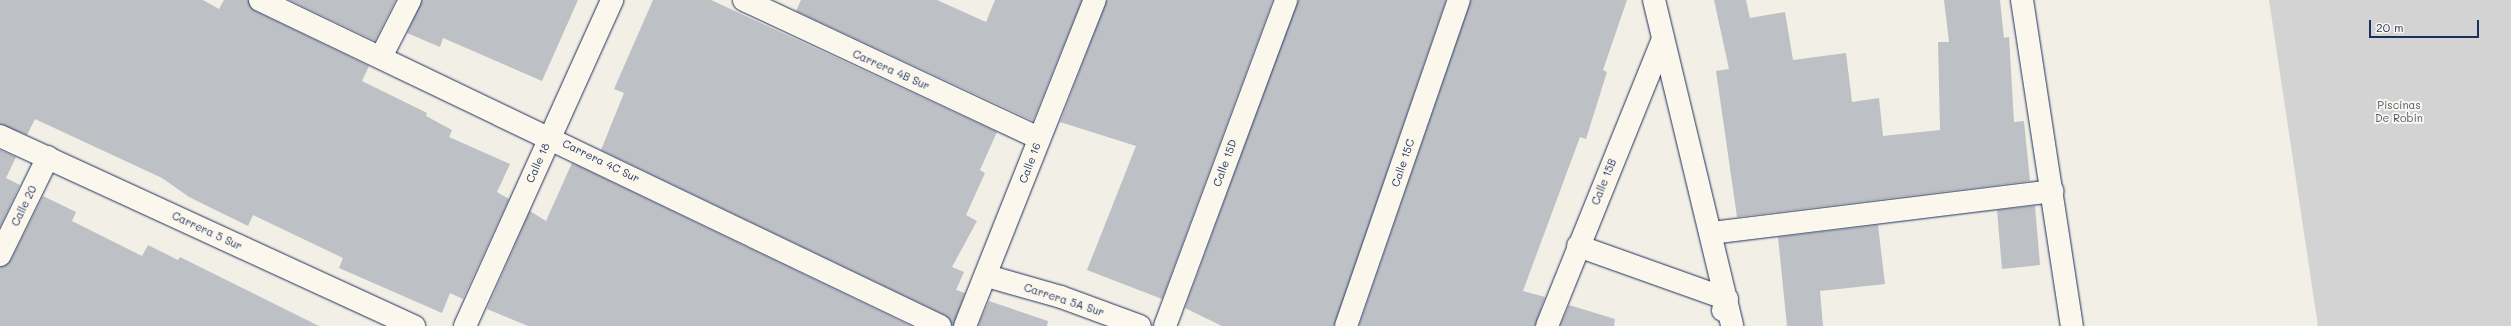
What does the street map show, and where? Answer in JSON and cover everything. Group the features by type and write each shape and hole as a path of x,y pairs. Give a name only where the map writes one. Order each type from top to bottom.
{"street":[{"name":"Carrera 4C Sur","path":"260,0 282,6 381,57 940,326"},
{"path":"381,57 410,0"},
{"name":"Calle 18","path":"472,324 550,137 612,0"},
{"name":"Carrera 4B Sur","path":"744,0 1039,138"},
{"name":"Calle 16","path":"965,326 987,276 1039,138 1095,0"},
{"name":"Calle 15D","path":"1165,326 1286,0"},
{"name":"Calle 15C","path":"1346,326 1459,0"},
{"path":"1654,0 1662,39 1727,298 1732,326"},
{"path":"2022,0 2072,326"},
{"name":"Calle 15B","path":"1548,326 1578,246 1662,39"},
{"name":"Carrera 5 Sur","path":"0,136 414,326"},
{"name":"Calle 20","path":"0,254 48,157"},
{"path":"1711,233 2052,191"},
{"path":"1578,246 1727,298"},
{"name":"Carrera 5A Sur","path":"987,276 1061,297 1140,326"},
{"path":"1718,326 1727,298"}],"green space":[{"name":"Piscinas De Robin","path":"2269,0 2511,0 2511,326 2318,326"}],"building":[{"path":"0,0 203,0 219,9 224,0 248,0 255,11 369,66 362,81 427,113 426,116 452,130 449,137 510,164 497,192 509,199 463,299 450,293 442,313 339,268 343,258 253,215 248,226 189,197 162,178 35,119 27,135 0,124"},
{"path":"289,0 396,0 375,41"},
{"path":"422,0 578,0 542,81 443,38 440,47 407,33"},
{"path":"653,0 711,0 997,132 980,170 985,173 966,215 977,221 952,267 964,272 956,290 965,293 953,326 945,315 601,150 624,93 614,89"},
{"path":"801,0 937,0 986,22 995,0 1082,0 1033,121 796,11"},
{"path":"1107,0 1273,0 1162,299 1087,270 1136,146 1060,122"},
{"path":"1298,0 1446,0 1334,326 1222,326 1185,308"},
{"path":"1471,0 1627,0 1603,70 1607,72 1586,139 1580,137 1523,291 1545,297 1535,326 1359,326"},
{"path":"1714,0 1746,0 1750,18 1785,12 1793,60 1846,53 1852,102 1879,98 1883,136 1940,130 1938,42 1949,42 1944,0 2000,0 2004,38 2009,37 2014,122 2024,121 2030,181 1737,217 1716,71 1729,69"},
{"path":"0,150 16,157 6,178 20,185 0,227"},
{"path":"572,163 911,326 528,326 487,309 530,211 546,221"},
{"path":"43,196 76,212 72,221 142,256 148,245 178,260 180,257 319,326 0,326 0,267 11,260"},
{"path":"2035,206 2040,265 2002,269 1997,210"},
{"path":"1878,225 1885,284 1820,291 1823,326 1787,326 1778,237"},
{"path":"989,301 1048,321 1047,326 978,326"},
{"path":"1569,305 1615,319 1614,326 1560,326"}]}
